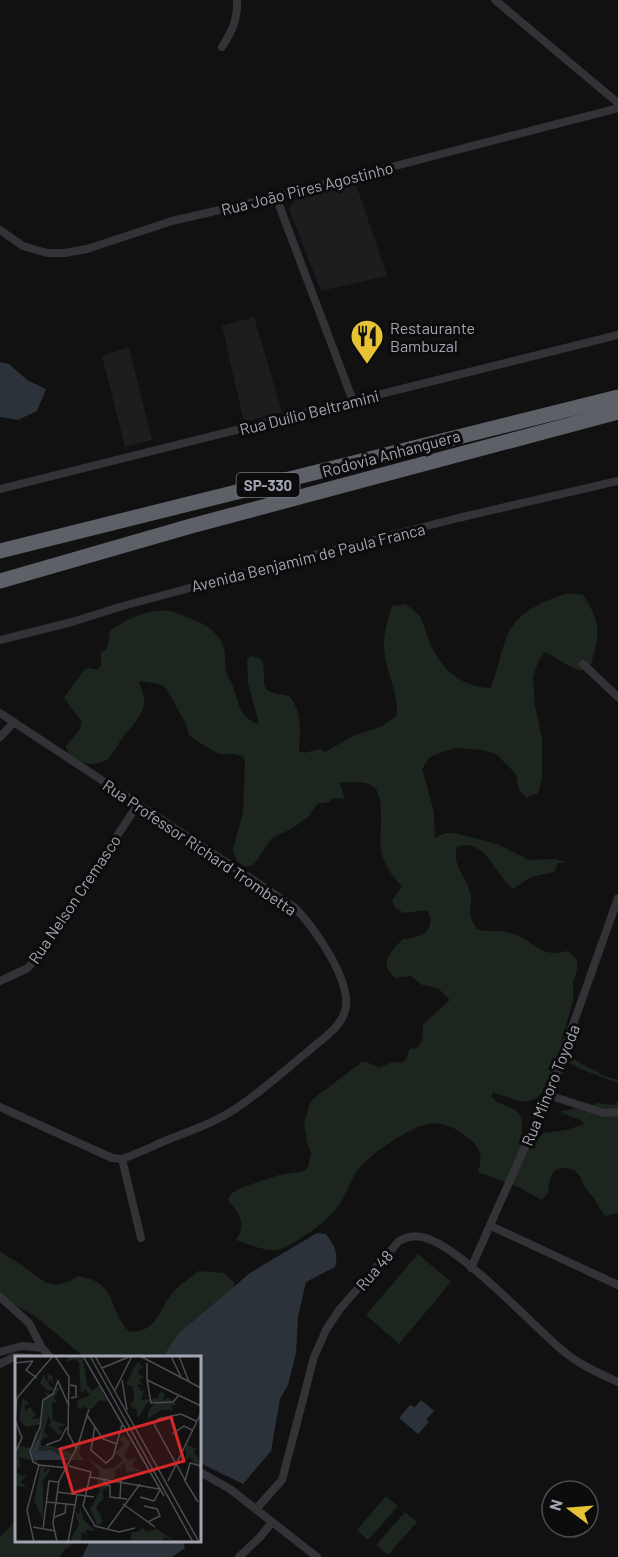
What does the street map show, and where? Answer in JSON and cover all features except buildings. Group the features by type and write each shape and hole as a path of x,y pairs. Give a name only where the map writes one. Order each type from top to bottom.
{"highway":[{"name":"Rodovia Anhanguera","path":"0,551 618,397"},
{"name":"Rodovia Anhanguera","path":"0,581 191,525 618,412"}],"street":[{"path":"222,47 234,29 238,12 237,0"},
{"path":"495,0 618,103"},
{"name":"Rua João Pires Agostinho","path":"0,230 22,246 47,253 87,249 172,221 276,198 618,108"},
{"path":"276,198 352,401"},
{"name":"Rua Duílio Beltramini","path":"0,489 618,335"},
{"name":"Avenida Benjamim de Paula Franca","path":"0,640 458,518 618,481"},
{"path":"583,664 618,697"},
{"name":"Rua Professor Richard Trombetta","path":"0,713 275,893 306,918 338,968 346,989 345,1013 341,1020 324,1037 238,1107 210,1124 122,1159"},
{"path":"0,737 14,722"},
{"name":"Rua Nelson Cremasco","path":"0,981 28,968 43,949 138,804"},
{"name":"Rua Minoro Toyoda","path":"471,1268 548,1095 618,898"},
{"path":"548,1095 604,1113 618,1112"},
{"path":"0,1107 112,1158 122,1159 141,1238"},
{"path":"491,1226 618,1285"},
{"name":"Rua 48","path":"256,1509 282,1480 314,1357 326,1330 339,1310 399,1240 409,1236 421,1236 444,1247 471,1268 563,1351 584,1366 618,1382"},
{"path":"0,1297 29,1323 42,1348 49,1356"},
{"path":"0,1352 22,1346 42,1348"},
{"path":"0,1364 15,1357"},
{"path":"201,1473 230,1489 316,1557"},
{"path":"239,1557 272,1522"}],"shaded area":[{"path":"356,184 387,276 321,291 289,209 295,200"},
{"path":"254,317 282,412 244,422 222,326"},
{"path":"129,347 152,440 125,447 102,356"},
{"path":"0,362 9,364 27,380 46,389 37,411 18,420 0,417"},
{"path":"569,593 583,595 589,604 596,621 596,644 591,664 581,671 545,652 538,662 533,677 535,705 542,738 542,778 538,793 526,798 518,788 516,774 496,754 482,750 456,748 442,752 430,757 422,769 434,812 435,838 446,833 454,833 497,844 529,860 554,859 566,862 558,863 554,872 531,877 513,889 489,859 475,847 466,845 457,847 456,853 457,864 470,892 470,913 477,929 510,933 543,951 558,953 567,951 577,959 573,1001 562,1039 564,1046 571,1050 575,1060 605,1076 618,1080 618,1083 580,1069 567,1061 561,1080 553,1078 546,1088 533,1099 521,1101 493,1092 491,1097 516,1110 522,1118 521,1150 524,1151 544,1133 585,1124 561,1111 588,1107 597,1103 614,1105 618,1101 618,1213 606,1216 586,1189 579,1175 573,1170 564,1168 555,1170 550,1180 548,1193 542,1200 516,1186 478,1172 480,1152 475,1145 454,1128 429,1124 412,1130 370,1158 357,1171 335,1210 319,1225 294,1242 282,1249 269,1250 236,1240 241,1224 238,1214 228,1200 231,1194 240,1188 308,1168 311,1153 304,1124 313,1099 362,1062 379,1068 392,1062 402,1063 410,1048 416,1049 420,1044 423,1024 450,1000 438,988 422,985 411,976 395,978 387,967 388,957 394,948 403,939 426,932 429,928 430,917 427,910 404,913 394,907 392,901 402,886 390,872 382,855 381,806 376,790 371,785 339,782 345,799 333,798 329,802 317,804 309,816 293,828 271,839 255,863 243,866 236,860 233,850 243,812 245,761 243,756 219,754 195,740 188,733 186,724 166,688 159,684 140,681 144,700 137,720 108,759 90,764 83,762 71,756 66,746 80,729 82,722 64,698 84,670 88,668 98,670 101,665 101,652 107,649 110,631 146,613 173,612 201,623 220,640 224,648 226,672 239,706 248,719 259,724 248,683 247,659 251,656 263,662 266,688 272,693 289,696 297,709 300,722 299,751 304,753 319,749 325,752 353,736 383,726 397,715 396,698 384,649 387,622 392,606 405,604 419,615 438,658 451,673 468,683 490,688 507,636 515,623 536,606"},
{"path":"317,1233 326,1234 336,1253 335,1267 306,1282 298,1317 296,1353 288,1385 280,1399 271,1451 243,1484 201,1463 201,1356 164,1356 178,1334 250,1273"},
{"path":"0,1251 49,1284 62,1284 78,1276 100,1284 107,1291 118,1315 130,1332 148,1328 176,1289 198,1271 224,1273 234,1282 234,1295 178,1356 83,1356 35,1316 0,1297"},
{"path":"418,1254 451,1282 399,1344 366,1315"},
{"path":"421,1400 434,1411 426,1420 429,1422 418,1434 399,1418 410,1405 415,1407"},
{"path":"386,1496 398,1506 368,1540 357,1530"},
{"path":"405,1512 417,1522 388,1555 376,1545"},
{"path":"15,1521 15,1542 76,1542 63,1551 60,1557 0,1557 0,1537"},
{"path":"90,1542 183,1542 185,1548 172,1557 82,1557"}],"place":[{"name":"Restaurante Bambuzal","path":"367,365"}]}
